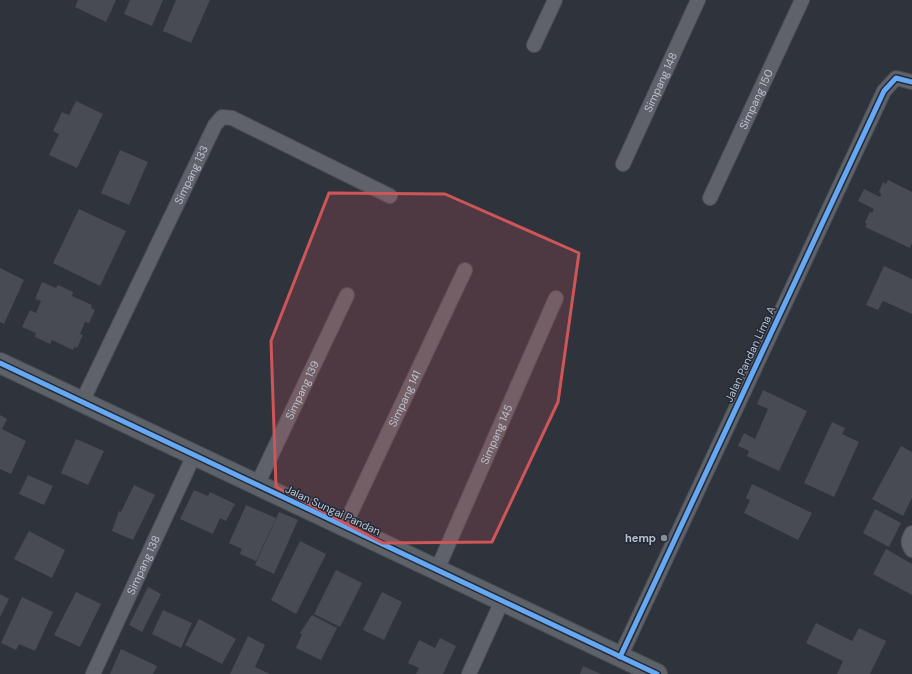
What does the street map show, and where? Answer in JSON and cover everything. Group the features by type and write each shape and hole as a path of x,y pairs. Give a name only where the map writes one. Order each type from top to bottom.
{"street":[{"path":"534,45 556,0"},
{"name":"Simpang 148","path":"623,164 698,0"},
{"name":"Simpang 150","path":"710,198 802,0"},
{"name":"Jalan Pandan Lima A","path":"620,657 884,91 896,78 912,82"},
{"name":"Simpang 133","path":"82,402 215,125 222,117 232,118 390,196"},
{"name":"Simpang 141","path":"344,527 464,270"},
{"name":"Simpang 139","path":"257,485 347,295"},
{"name":"Simpang 145","path":"437,570 556,298"},
{"name":"Jalan Sungai Pandan","path":"0,363 657,674"},
{"name":"Simpang 138","path":"93,674 194,455"},
{"path":"912,533 908,540 909,546 912,550"},
{"path":"469,674 502,601"}],"highlighted area":[{"path":"329,193 445,194 579,253 558,402 492,542 383,543 276,487 271,341"}],"building":[{"path":"78,0 116,0 106,22 75,7"},
{"path":"130,0 163,0 152,26 124,14"},
{"path":"176,0 210,0 191,43 163,31"},
{"path":"76,101 103,114 77,168 49,155 59,134 53,131 62,112 69,115"},
{"path":"120,150 148,162 129,205 101,193"},
{"path":"888,180 912,192 912,243 910,248 865,227 867,224 865,222 870,212 872,213 874,209 858,201 864,189 880,197 881,194 879,192 883,182 886,184"},
{"path":"79,209 126,231 100,286 53,263"},
{"path":"884,266 912,279 912,314 883,301 878,310 866,305"},
{"path":"0,268 24,280 4,324 0,322"},
{"path":"42,282 56,288 58,285 73,292 72,296 92,305 91,308 95,310 89,323 85,322 80,334 83,335 77,348 74,347 73,350 52,340 50,344 35,337 36,333 22,327 30,310 36,313 41,301 35,299"},
{"path":"763,390 807,411 779,471 747,456 749,451 738,446 744,433 755,439 768,409 757,404"},
{"path":"0,415 7,419 2,429 26,441 11,474 0,469"},
{"path":"832,422 845,428 842,434 859,442 834,497 804,483"},
{"path":"76,439 104,451 88,485 61,473"},
{"path":"901,446 912,452 912,498 903,516 872,499"},
{"path":"28,475 53,486 44,505 19,494"},
{"path":"752,484 812,513 798,540 744,513 750,500 746,498"},
{"path":"134,485 155,495 133,540 112,531 119,511 121,512"},
{"path":"194,490 208,496 210,492 235,504 226,521 220,518 213,534 180,519"},
{"path":"246,505 276,518 256,561 240,554 242,549 229,543"},
{"path":"875,509 901,523 889,547 863,533"},
{"path":"279,512 298,520 274,574 255,565"},
{"path":"29,531 65,550 52,578 14,559"},
{"path":"300,541 326,554 296,614 271,600"},
{"path":"886,549 912,564 912,595 873,574"},
{"path":"336,570 362,583 340,627 314,614"},
{"path":"148,587 161,594 142,632 129,625"},
{"path":"76,592 101,604 80,647 54,635"},
{"path":"382,592 402,602 384,640 363,630"},
{"path":"0,594 9,599 0,617"},
{"path":"22,597 53,612 35,651 19,644 16,650 1,643"},
{"path":"163,610 192,623 181,648 152,634"},
{"path":"312,615 337,628 321,660 296,648 302,634 300,633"},
{"path":"199,619 236,639 222,664 185,645"},
{"path":"816,623 852,641 859,628 886,641 870,674 837,674 843,661 806,643"},
{"path":"248,636 265,645 255,667 270,674 230,674"},
{"path":"440,638 456,646 443,674 416,674 419,668 408,663 419,640 435,648"},
{"path":"121,649 157,666 153,674 110,674"},
{"path":"583,666 601,674 580,674"}],"cycle path":[{"path":"620,657 884,91 896,78 912,82"},
{"path":"0,363 657,674"}],"place":[{"name":"hemp","path":"664,538"}]}
